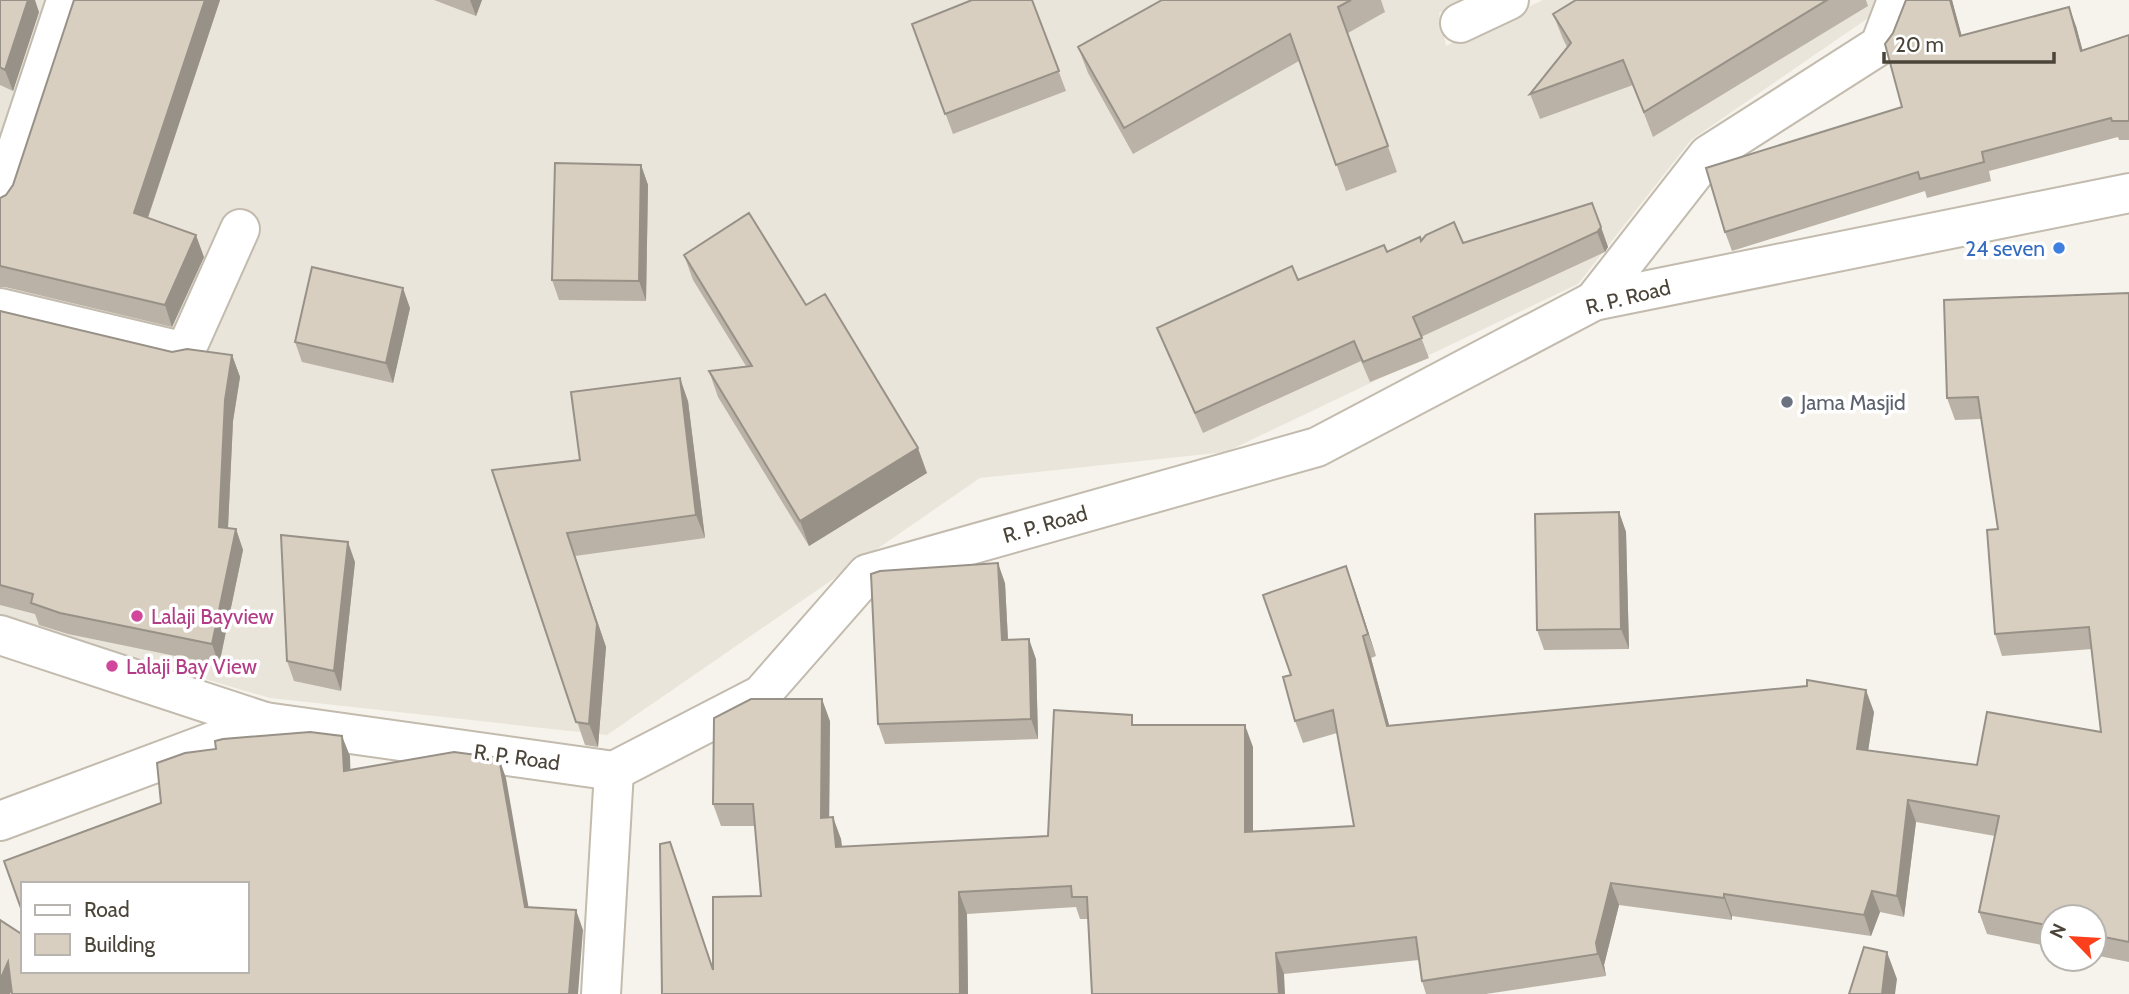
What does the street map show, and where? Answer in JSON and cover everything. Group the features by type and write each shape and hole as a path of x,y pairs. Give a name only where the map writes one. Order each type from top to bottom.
{"street":[{"path":"1460,23 1509,0"},
{"path":"1594,301 1708,155 1880,45 1897,0"},
{"path":"0,200 64,7"},
{"name":"R. P. Road","path":"0,635 265,722 614,771 761,695 867,574 1317,447 1594,301 2129,192"},
{"path":"0,308 185,352 240,229"},
{"path":"0,821 265,722"},
{"path":"601,994 614,771"}],"shaded area":[{"path":"0,0 1468,0 1439,13 1446,46 1543,0 1878,0 1874,14 1691,140 1578,284 1226,452 980,478 607,735 270,698 0,619"}],"building":[{"path":"0,0 28,0 5,70 0,67"},
{"path":"74,0 205,0 134,213 196,235 165,305 0,266 0,198 6,195 13,185"},
{"path":"972,0 1032,0 1059,71 945,114 912,24"},
{"path":"1162,0 1351,0 1338,7 1388,146 1336,165 1290,34 1124,128 1078,47"},
{"path":"1576,0 1827,0 1644,112 1623,60 1530,94 1571,43 1553,14"},
{"path":"1906,0 1950,0 1960,36 2069,7 2081,51 2129,35 2129,121 2112,121 2111,118 1982,152 1984,162 1920,179 1918,172 1725,232 1706,168 1902,107 1885,44 1893,33"},
{"path":"555,163 641,165 639,281 552,280"},
{"path":"1592,203 1601,227 1597,232 1413,317 1422,338 1363,362 1354,341 1195,413 1157,328 1292,266 1298,280 1384,245 1387,252 1420,237 1421,241 1426,235 1454,222 1463,243"},
{"path":"749,213 806,305 825,294 918,448 800,521 709,371 752,366 684,255"},
{"path":"312,267 403,288 386,363 295,342"},
{"path":"2129,293 2129,942 2108,938 2108,903 2038,903 2038,923 1979,912 1999,816 1908,800 1897,896 1872,891 1864,915 1724,894 1724,898 1611,883 1596,943 1598,954 1422,981 1416,937 1276,953 1279,994 1092,994 1087,897 1072,897 1071,886 959,892 960,994 662,994 660,844 670,842 713,970 713,897 761,896 753,804 713,804 714,718 751,699 822,699 821,818 833,817 836,847 1048,836 1054,710 1132,715 1132,725 1245,725 1245,832 1354,826 1333,710 1295,721 1283,677 1291,675 1263,595 1346,566 1368,634 1363,636 1387,726 1807,686 1807,680 1866,690 1857,749 1977,765 1987,712 2101,732 2089,627 1995,634 1987,530 1998,529 1978,397 1947,398 1944,300"},
{"path":"0,311 172,352 187,349 232,355 225,400 219,527 236,529 212,644 60,613 31,603 33,594 0,585"},
{"path":"680,378 696,515 567,533 597,624 589,724 576,722 492,470 580,460 571,392"},
{"path":"1619,512 1621,629 1537,630 1535,514"},
{"path":"281,535 348,542 334,671 287,661"},
{"path":"998,563 1002,640 1029,639 1031,719 878,724 871,574 880,571"},
{"path":"310,732 342,736 344,771 454,752 499,758 525,907 576,910 569,994 12,994 8,962 0,980 0,920 21,934 21,973 248,973 248,882 21,882 21,908 4,861 161,803 157,763 185,753 216,749 215,741"},
{"path":"1864,947 1887,952 1882,994 1849,994"}],"place":[{"name":"24 seven","path":"2059,248"},
{"name":"Jama Masjid","path":"1787,402"},
{"name":"Lalaji Bayview","path":"137,616"},
{"name":"Lalaji Bay View","path":"112,666"}]}
